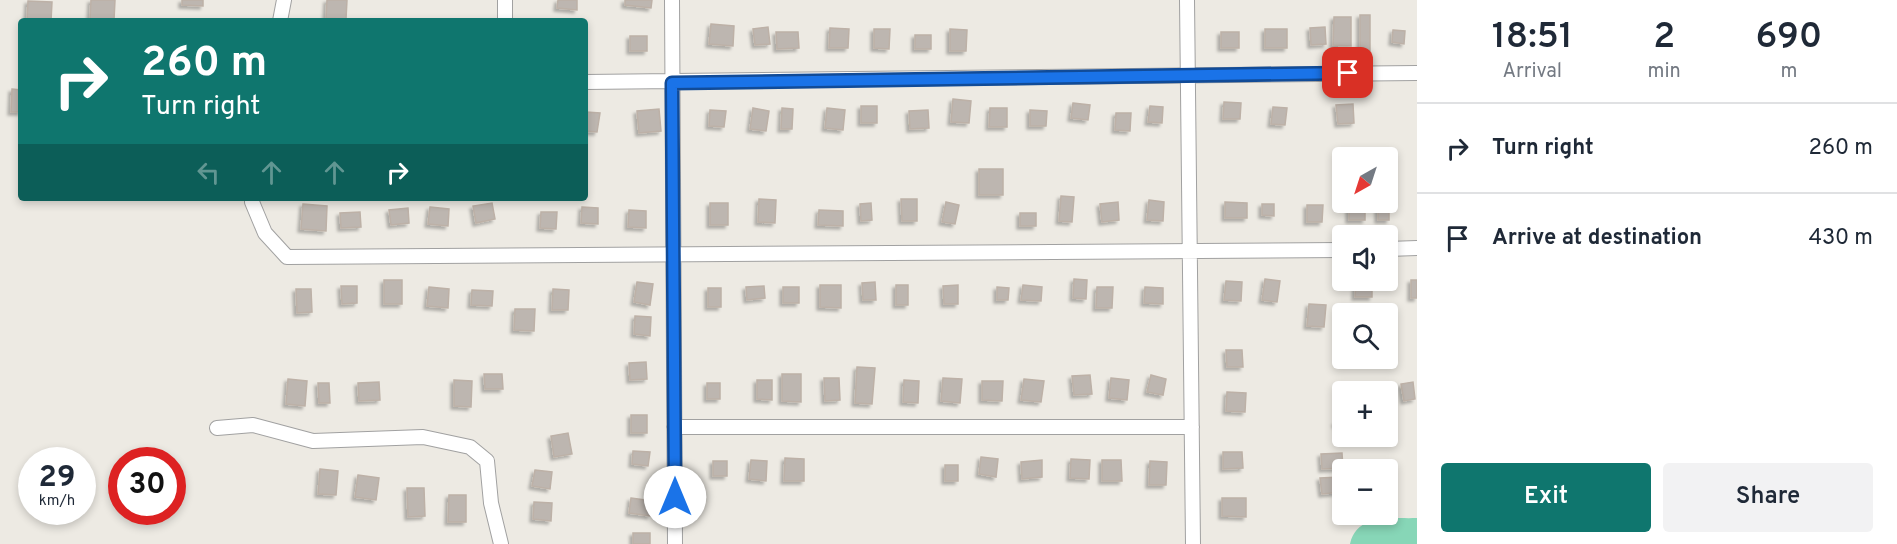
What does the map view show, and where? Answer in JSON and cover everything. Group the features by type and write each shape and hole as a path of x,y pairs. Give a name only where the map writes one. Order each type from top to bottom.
{"street":[{"path":"281,18 284,0"},
{"path":"505,0 505,18"},
{"path":"672,0 675,544"},
{"path":"1187,0 1193,544"},
{"path":"588,82 672,83 1188,74 1417,73"},
{"path":"254,201 266,233 287,257 1190,253 1332,250"},
{"path":"1398,249 1417,248"},
{"path":"218,428 253,425 313,441 423,437 470,447 487,461 491,503 501,544"},
{"path":"674,428 1192,427"}],"green space":[{"path":"1398,518 1417,518 1417,544 1350,544 1354,534 1363,525 1398,525"}],"building":[{"path":"91,0 115,0 114,18 90,18"},
{"path":"182,0 203,0 203,6 182,5"},
{"path":"327,0 347,0 346,18 326,18"},
{"path":"558,0 577,0 577,10 557,8"},
{"path":"625,0 652,0 651,8 625,5"},
{"path":"28,1 52,2 51,18 27,18"},
{"path":"1360,15 1370,15 1370,51 1360,51"},
{"path":"1334,17 1351,17 1351,46 1333,45"},
{"path":"711,24 734,26 733,46 709,44"},
{"path":"768,27 770,44 755,45 753,29"},
{"path":"1325,27 1326,44 1311,45 1310,28"},
{"path":"830,28 849,29 848,48 829,48"},
{"path":"874,29 890,29 889,49 874,48"},
{"path":"950,29 967,30 966,51 950,51"},
{"path":"1265,29 1287,29 1287,48 1265,48"},
{"path":"1393,30 1405,31 1404,44 1392,42"},
{"path":"776,32 798,32 799,48 777,49"},
{"path":"1221,32 1239,32 1239,48 1221,48"},
{"path":"915,35 931,35 931,49 915,49"},
{"path":"630,36 647,36 647,51 630,51"},
{"path":"12,89 18,90 18,112 11,112"},
{"path":"953,99 971,101 969,123 951,122"},
{"path":"1224,102 1241,103 1240,119 1223,119"},
{"path":"1073,103 1090,105 1088,120 1071,118"},
{"path":"1353,104 1354,123 1338,124 1336,105"},
{"path":"861,106 877,106 877,123 861,123"},
{"path":"1150,106 1163,107 1162,123 1148,122"},
{"path":"1273,107 1287,108 1285,125 1271,124"},
{"path":"753,108 769,111 766,131 750,129"},
{"path":"782,108 793,109 792,129 781,129"},
{"path":"827,108 845,110 843,130 825,128"},
{"path":"990,108 1007,108 1007,127 989,127"},
{"path":"659,109 661,131 639,133 637,111"},
{"path":"710,110 726,111 724,127 709,126"},
{"path":"928,110 929,128 910,129 909,111"},
{"path":"1030,110 1047,111 1046,126 1030,126"},
{"path":"588,112 600,113 597,132 588,131"},
{"path":"1116,113 1131,113 1130,131 1115,130"},
{"path":"979,169 1003,169 1003,195 979,195"},
{"path":"1061,196 1074,197 1072,222 1059,221"},
{"path":"759,199 776,200 775,223 758,222"},
{"path":"901,199 917,199 917,221 902,221"},
{"path":"1149,200 1164,202 1163,221 1147,220"},
{"path":"946,202 959,205 955,224 942,222"},
{"path":"1118,202 1119,220 1102,222 1100,204"},
{"path":"1225,202 1247,203 1247,218 1225,218"},
{"path":"492,203 495,219 476,223 473,206"},
{"path":"710,203 728,203 728,225 710,225"},
{"path":"871,203 872,220 861,221 860,204"},
{"path":"303,204 327,206 326,231 301,229"},
{"path":"1262,204 1274,204 1274,216 1262,215"},
{"path":"1307,205 1323,205 1322,222 1307,222"},
{"path":"430,207 449,209 448,226 428,224"},
{"path":"582,207 598,208 598,224 581,223"},
{"path":"408,208 409,223 391,225 389,210"},
{"path":"629,210 646,211 646,228 628,227"},
{"path":"819,210 843,211 843,226 818,225"},
{"path":"360,212 361,227 341,228 340,213"},
{"path":"541,212 557,212 556,229 540,228"},
{"path":"1020,213 1036,213 1036,226 1020,226"},
{"path":"1349,213 1365,213 1365,220 1349,220"},
{"path":"1378,213 1389,213 1389,220 1378,220"},
{"path":"1074,279 1087,280 1086,299 1073,298"},
{"path":"1265,279 1280,281 1277,302 1262,300"},
{"path":"384,280 402,280 402,304 384,304"},
{"path":"1411,280 1417,280 1417,298 1411,298"},
{"path":"1226,281 1242,282 1241,301 1224,300"},
{"path":"637,282 653,284 650,305 634,302"},
{"path":"875,282 876,300 863,300 862,283"},
{"path":"820,285 841,285 841,308 820,307"},
{"path":"896,285 908,285 908,305 896,305"},
{"path":"958,285 958,304 944,304 943,286"},
{"path":"1023,285 1042,287 1041,301 1021,300"},
{"path":"341,286 357,286 357,303 342,304"},
{"path":"764,286 765,298 747,300 746,287"},
{"path":"429,287 449,289 448,308 427,306"},
{"path":"783,287 799,287 799,303 783,303"},
{"path":"997,287 1009,288 1008,300 997,300"},
{"path":"1097,287 1113,287 1112,308 1096,308"},
{"path":"1145,287 1163,288 1163,304 1144,303"},
{"path":"708,288 721,288 721,307 708,307"},
{"path":"296,289 311,289 312,312 297,313"},
{"path":"553,289 569,290 568,310 552,310"},
{"path":"472,290 493,291 492,306 471,305"},
{"path":"1355,291 1372,291 1372,297 1355,297"},
{"path":"1309,304 1326,305 1324,327 1307,326"},
{"path":"515,309 535,309 534,331 514,330"},
{"path":"635,316 651,317 650,336 634,334"},
{"path":"1226,350 1242,350 1243,367 1227,367"},
{"path":"646,362 647,379 630,380 629,363"},
{"path":"857,367 875,368 872,404 855,403"},
{"path":"484,374 502,374 503,389 485,389"},
{"path":"782,374 801,374 801,402 782,401"},
{"path":"1090,375 1092,394 1074,395 1072,376"},
{"path":"1151,375 1166,379 1163,395 1147,392"},
{"path":"824,378 839,378 840,400 825,401"},
{"path":"943,378 962,379 960,403 941,401"},
{"path":"1111,378 1129,380 1127,400 1109,398"},
{"path":"288,379 307,381 305,406 286,404"},
{"path":"1024,379 1044,381 1041,402 1021,400"},
{"path":"454,380 472,381 471,407 454,406"},
{"path":"757,380 772,380 772,400 757,399"},
{"path":"904,380 919,381 918,403 903,402"},
{"path":"982,381 1003,381 1002,401 982,400"},
{"path":"379,382 380,400 359,401 358,383"},
{"path":"1413,382 1415,399 1404,401 1401,384"},
{"path":"318,383 329,383 330,403 319,403"},
{"path":"707,383 720,383 720,399 707,399"},
{"path":"1227,392 1246,393 1245,412 1226,411"},
{"path":"631,415 647,415 647,433 631,433"},
{"path":"568,433 572,454 554,457 551,436"},
{"path":"633,451 650,452 648,466 632,464"},
{"path":"1223,452 1242,452 1243,468 1223,469"},
{"path":"1342,453 1342,459 1332,459 1332,469 1322,469 1321,454"},
{"path":"981,457 998,459 996,477 979,474"},
{"path":"785,458 804,459 804,481 784,481"},
{"path":"1071,459 1090,460 1089,479 1070,478"},
{"path":"751,460 767,461 766,481 749,479"},
{"path":"1042,460 1042,477 1022,479 1021,462"},
{"path":"1102,460 1121,460 1122,481 1102,481"},
{"path":"713,461 727,461 727,476 713,476"},
{"path":"1150,461 1167,462 1166,485 1149,485"},
{"path":"945,465 958,465 958,481 945,481"},
{"path":"320,469 338,471 336,495 318,494"},
{"path":"535,470 552,472 550,489 532,486"},
{"path":"358,475 379,478 376,500 355,497"},
{"path":"1332,477 1332,493 1322,494 1320,478"},
{"path":"407,488 424,488 425,516 408,517"},
{"path":"449,495 466,495 466,522 448,522"},
{"path":"631,498 652,501 650,516 629,513"},
{"path":"1222,498 1246,498 1246,517 1222,516"},
{"path":"534,502 552,503 551,521 533,519"},
{"path":"633,533 650,533 650,544 633,544"}],"route":[{"path":"675,497 672,83 1348,73"}]}
